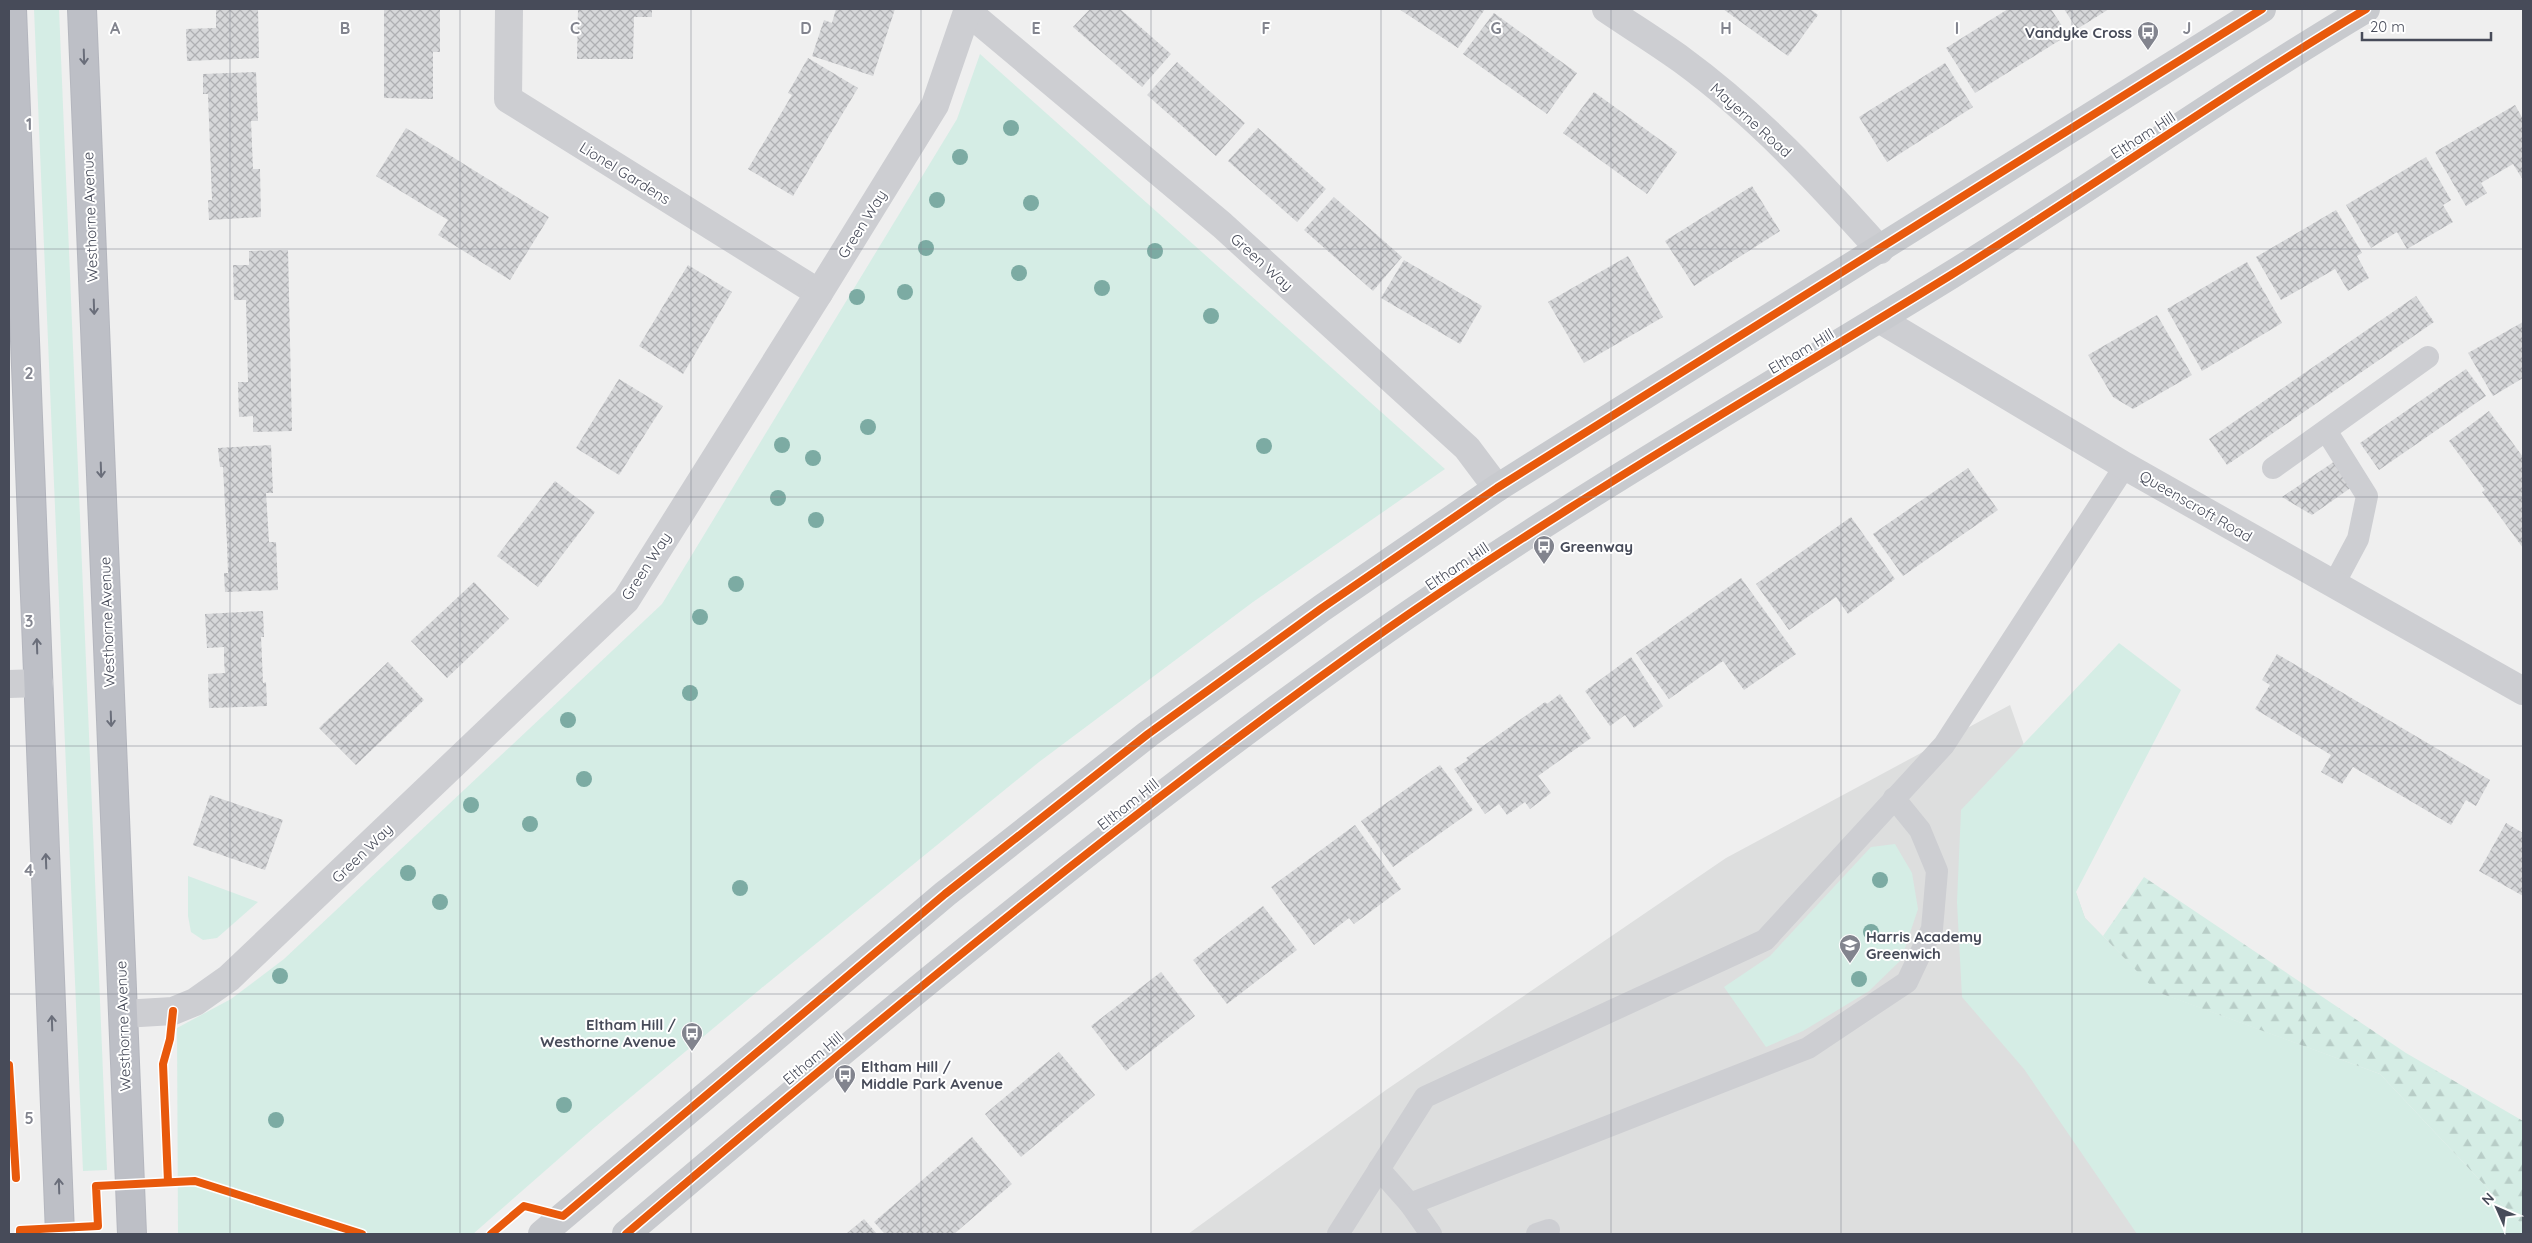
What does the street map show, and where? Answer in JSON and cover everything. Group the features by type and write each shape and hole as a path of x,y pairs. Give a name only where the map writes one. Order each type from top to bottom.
{"highway":[{"path":"12,9 13,147 39,682 60,1234"},
{"name":"Westhorne Avenue","path":"82,9 132,1234"}],"main road":[{"path":"542,1234 945,894 1140,741 1322,608 1497,488 1880,250 2262,9"},
{"name":"Eltham Hill","path":"626,1234 780,1103 988,932 1188,774 1319,678 1528,534 2030,226 2311,42 2366,9"}],"street":[{"name":"Lionel Gardens","path":"509,9 508,99 819,293"},
{"name":"Mayerne Road","path":"1606,9 1682,60 1762,126 1829,193 1880,250"},
{"name":"Green Way","path":"123,1014 173,1011 195,1002 229,978 626,600 935,105 967,10 1222,225 1467,448 1497,488"},
{"name":"Queenscroft Road","path":"1879,320 2125,466 2521,687"},
{"path":"9,684 39,682"}],"lane":[{"path":"2274,468 2327,432 2428,357"},
{"path":"2327,432 2367,496 2358,538 2334,584"},
{"path":"1338,1234 1425,1096 1765,940 1944,745 2125,466"},
{"path":"1410,1204 1808,1048 1907,982 1932,929 1937,871 1920,830 1894,798"},
{"path":"1379,1169 1410,1204 1431,1234"}],"shaded area":[{"name":"Harris Academy Greenwich","path":"2010,705 2085,918 2157,992 2523,1226 2523,1234 1188,1234 1386,1090 1726,858"}],"green space":[{"path":"34,9 59,9 107,1170 83,1171"},
{"path":"980,54 1445,469 1253,602 1039,762 758,991 595,1127 473,1234 178,1234 177,1028 231,999 284,959 662,604 957,119"},
{"path":"2119,643 2181,690 2076,892 2085,918 2158,992 2380,1074 2523,1226 2523,1234 2137,1234 2024,1069 1962,997 1957,902 1961,810"},
{"path":"1895,844 1912,873 1918,909 1901,960 1869,991 1803,1031 1766,1047 1724,987 1770,956 1871,847"},
{"path":"188,876 258,902 217,938 203,940 191,932 188,916"},
{"path":"2144,877 2406,1053 2523,1121 2523,1226 2380,1074 2157,992 2103,936"}],"building":[{"path":"216,9 258,9 259,58 187,61 186,29 216,28"},
{"path":"384,9 440,9 440,52 433,52 433,99 384,98"},
{"path":"578,9 652,9 652,17 634,17 633,59 577,59"},
{"path":"836,9 895,9 873,76 812,56 824,20 832,23"},
{"path":"1090,9 1120,9 1171,54 1142,87 1073,27"},
{"path":"1399,9 1485,9 1458,48"},
{"path":"1723,9 1810,9 1818,15 1788,56"},
{"path":"2008,9 2051,9 2068,35 1975,93 1946,48"},
{"path":"2064,9 2109,9 2077,29"},
{"path":"1494,13 1577,73 1547,114 1463,54"},
{"path":"808,58 858,88 793,196 748,169 792,95 788,93"},
{"path":"1177,62 1245,123 1216,156 1147,95"},
{"path":"1945,63 1973,107 1887,162 1859,117"},
{"path":"256,72 258,121 251,121 253,169 260,169 261,217 209,220 208,200 212,200 208,94 203,94 203,74"},
{"path":"1594,92 1677,152 1647,194 1563,133"},
{"path":"2515,105 2523,119 2523,180 2513,164 2481,183 2487,193 2466,206 2435,152"},
{"path":"406,128 549,217 510,280 438,235 448,220 376,176"},
{"path":"1258,128 1326,189 1297,222 1228,161"},
{"path":"2426,157 2451,200 2443,205 2453,222 2407,249 2397,232 2371,248 2346,205"},
{"path":"1752,186 1780,231 1694,286 1665,241"},
{"path":"1334,197 1402,257 1373,291 1304,230"},
{"path":"2336,210 2362,253 2357,256 2369,278 2348,291 2335,269 2281,300 2256,257"},
{"path":"288,250 292,431 253,432 253,416 239,417 238,382 248,382 246,300 234,300 233,265 249,265 249,251"},
{"path":"1628,256 1663,317 1584,363 1548,302"},
{"path":"1404,260 1482,306 1460,344 1381,298"},
{"path":"2247,262 2282,323 2202,371 2167,309"},
{"path":"688,265 732,292 683,374 639,346"},
{"path":"2416,296 2434,322 2227,465 2209,439"},
{"path":"2157,315 2192,375 2133,409 2113,397 2088,355"},
{"path":"2523,322 2523,378 2493,396 2468,353"},
{"path":"2466,369 2486,396 2379,470 2360,443"},
{"path":"619,379 663,406 619,475 576,448"},
{"path":"2489,411 2523,457 2523,548 2482,492 2485,490 2449,441"},
{"path":"271,445 273,493 266,493 269,542 276,542 278,590 225,592 224,573 228,573 227,544 223,467 220,467 218,448"},
{"path":"2335,461 2352,487 2312,515 2282,497"},
{"path":"1968,468 1998,510 1903,576 1873,534"},
{"path":"555,481 595,512 538,587 497,556"},
{"path":"1851,517 1895,579 1848,614 1836,597 1789,630 1756,584"},
{"path":"1741,578 1796,654 1744,690 1723,661 1669,699 1636,653"},
{"path":"474,582 509,619 447,678 411,641"},
{"path":"263,611 264,637 261,637 263,683 266,682 267,706 209,708 208,674 225,673 224,647 207,648 205,614"},
{"path":"2277,654 2490,780 2476,806 2466,800 2451,825 2353,767 2342,784 2321,772 2331,755 2255,709 2270,685 2262,680"},
{"path":"1631,657 1663,706 1634,728 1625,715 1610,726 1585,691"},
{"path":"388,662 424,700 356,765 319,728"},
{"path":"1560,694 1591,738 1538,776 1551,793 1530,809 1525,802 1507,815 1499,804 1485,814 1454,769 1468,760 1466,758 1545,702 1547,704"},
{"path":"1440,765 1473,810 1393,867 1361,821"},
{"path":"210,795 283,820 265,870 193,845"},
{"path":"2506,823 2523,833 2523,896 2479,871"},
{"path":"1355,825 1401,889 1354,924 1349,918 1314,945 1271,887"},
{"path":"1263,906 1297,950 1227,1004 1193,960"},
{"path":"1161,972 1195,1016 1126,1071 1091,1026"},
{"path":"1059,1052 1095,1095 1021,1157 985,1114"},
{"path":"972,1137 1012,1184 954,1234 885,1234 874,1222"},
{"path":"864,1219 877,1234 846,1234"}],"cycle path":[{"path":"491,1234 524,1206 563,1216 945,894 1148,734 1322,608 1497,488 2262,9"},
{"path":"626,1234 802,1085 1070,867 1252,727 1418,607 1645,461 1951,275 2261,74 2366,9"},
{"path":"168,1182 163,1064 170,1039 173,1011"},
{"path":"9,1065 16,1178"},
{"path":"20,1234 20,1230 98,1226 96,1186 195,1181 362,1234"}],"place":[{"name":"Vandyke Cross","path":"2148,51"},
{"name":"Greenway","path":"1544,565"},
{"name":"Harris Academy Greenwich","path":"1850,964"},
{"name":"Eltham Hill / Westhorne Avenue","path":"692,1052"},
{"name":"Eltham Hill / Middle Park Avenue","path":"845,1094"}]}
